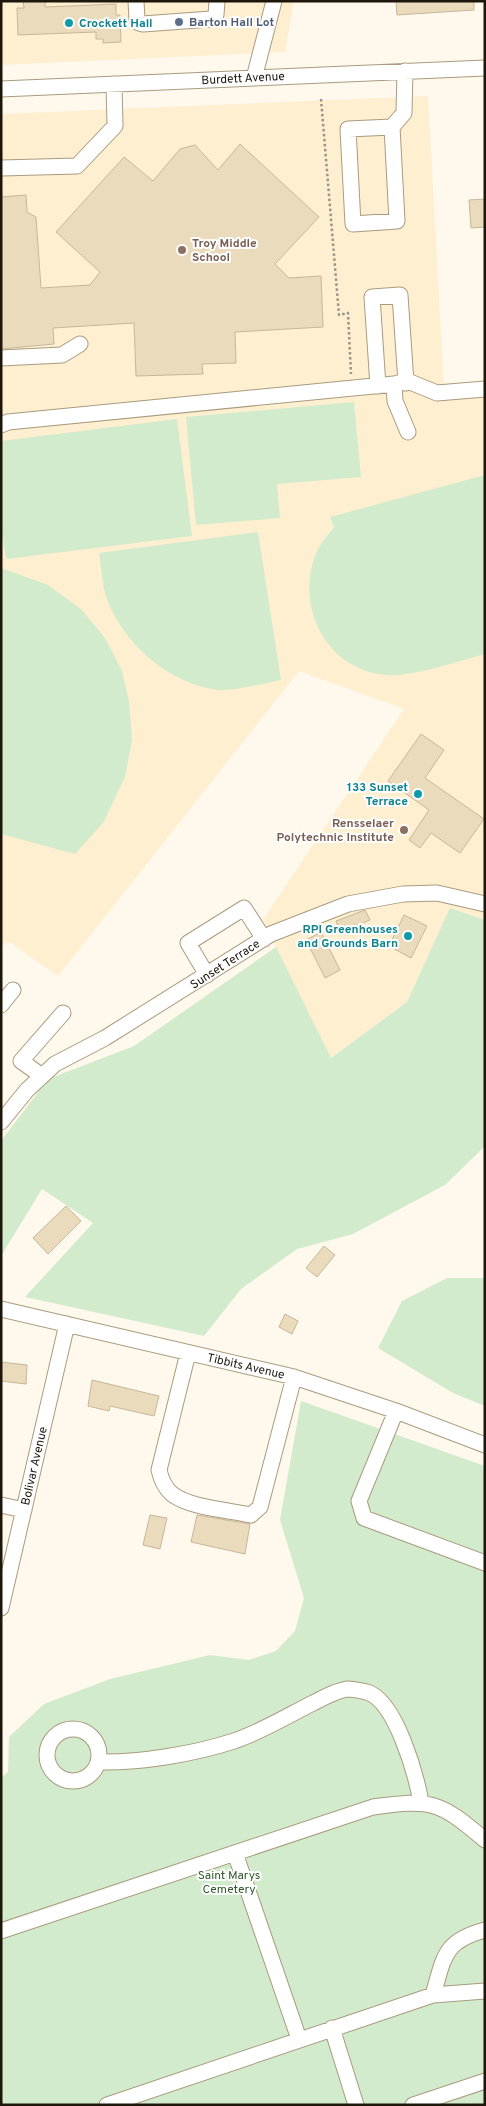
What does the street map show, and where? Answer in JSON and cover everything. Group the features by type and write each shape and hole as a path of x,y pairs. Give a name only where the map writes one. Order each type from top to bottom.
{"street":[{"path":"136,1 137,20 143,24 210,19 216,15 217,1"},
{"path":"254,78 274,1"},
{"name":"Burdett Avenue","path":"1,88 485,68"},
{"path":"392,127 348,129 353,224 397,221 392,127 404,113 406,71"},
{"path":"1,168 77,166 115,126 114,84"},
{"path":"378,386 372,297 400,295 400,383 395,401 408,432"},
{"path":"1,358 62,354 80,344"},
{"path":"1,425 8,422 410,382 437,393 485,389"},
{"name":"Sunset Terrace","path":"1,1122 27,1090 55,1064 106,1038 271,934 348,904 403,894 437,893 485,904"},
{"path":"207,975 188,943 244,908 264,939"},
{"path":"1,1005 13,990"},
{"path":"42,1076 21,1061 63,1013"},
{"name":"Tibbits Avenue","path":"1,1309 188,1354 294,1377 396,1411 485,1444"},
{"name":"Bolivar Avenue","path":"1,1608 67,1324"},
{"path":"188,1354 159,1470 162,1481 170,1493 184,1501 252,1515 260,1507 294,1377"},
{"path":"396,1411 358,1501 364,1518 485,1563"},
{"path":"1,1505 24,1510"},
{"path":"98,1762 122,1763 208,1749 236,1740 327,1696 348,1689 369,1693 384,1705 408,1749 417,1779 421,1802"},
{"path":"1,1931 373,1807 421,1802 439,1806 460,1819 485,1840"},
{"path":"235,1853 299,2040"},
{"path":"433,1995 446,1954 460,1938 485,1930"},
{"path":"107,2105 433,1995 485,1991"},
{"path":"332,2028 356,2105"},
{"path":"413,2105 485,2081"}],"path":[{"path":"321,99 339,315 348,313 352,388"}],"shaded area":[{"path":"1,1 294,1 285,52 1,65"},
{"path":"428,96 444,389 485,385 485,920 450,909 407,1002 330,1059 263,920 404,709 299,671 58,976 8,941 1,947 1,114"}],"green space":[{"path":"354,402 361,477 277,484 280,518 196,525 186,417"},
{"path":"177,419 192,536 6,559 1,525 1,441"},
{"path":"485,475 485,654 436,668 398,675 367,671 349,663 334,650 322,634 314,616 310,597 310,576 315,556 321,544 334,527 330,517"},
{"path":"258,532 281,680 230,690 217,690 199,686 182,679 166,671 151,660 126,633 108,602 103,585 99,553"},
{"path":"1,568 48,585 81,609 105,638 122,671 129,701 132,740 125,777 103,823 75,854 1,834"},
{"path":"450,908 485,920 485,1146 445,1185 353,1234 297,1249 241,1289 204,1336 25,1297 93,1223 42,1189 1,1256 1,1141 48,1079 134,1046 276,947 331,1058 407,1002"},
{"path":"447,1278 485,1278 485,1406 453,1393 378,1348 402,1301"},
{"name":"Saint Marys Cemetery","path":"301,1401 485,1466 485,2105 1,2105 1,1778 8,1772 9,1737 44,1704 110,1679 210,1655 249,1660 276,1651 295,1631 304,1598 280,1520"}],"building":[{"name":"Crockett Hall","path":"23,1 45,1 45,7 116,4 116,15 120,15 121,42 103,43 103,39 96,39 96,32 18,35 17,8 24,8"},
{"path":"396,1 474,1 474,10 397,15"},
{"name":"Troy Middle School","path":"240,144 319,217 275,264 289,278 321,276 323,327 235,332 236,363 202,364 203,374 136,376 134,323 53,328 54,344 1,349 1,197 26,195 27,212 36,217 41,288 90,285 100,272 56,232 124,157 153,181 180,149 195,145 218,170"},
{"path":"485,199 485,227 471,228 469,200"},
{"name":"133 Sunset Terrace","path":"421,734 444,750 425,778 484,819 460,853 431,833 420,848 409,840 429,810 388,781"},
{"name":"RPI Greenhouses and Grounds Barn","path":"365,910 370,920 340,932 336,921"},
{"name":"RPI Greenhouses and Grounds Barn","path":"404,915 427,926 411,958 389,946"},
{"name":"RPI Greenhouses and Grounds Barn","path":"321,932 340,970 325,978 306,940"},
{"path":"66,1206 81,1221 48,1254 33,1238"},
{"path":"324,1246 335,1255 317,1277 306,1268"},
{"path":"285,1314 298,1321 292,1334 279,1327"},
{"path":"1,1362 27,1365 26,1384 1,1381"},
{"path":"92,1380 159,1396 154,1416 110,1406 109,1411 88,1406"},
{"path":"150,1515 167,1518 160,1549 143,1545"},
{"path":"197,1515 250,1524 245,1554 191,1542"}],"place":[{"name":"Barton Hall Lot","path":"179,22"},
{"name":"Crockett Hall","path":"69,23"},
{"name":"Troy Middle School","path":"182,250"},
{"name":"133 Sunset Terrace","path":"418,794"},
{"name":"Rensselaer Polytechnic Institute","path":"404,830"},
{"name":"RPI Greenhouses and Grounds Barn","path":"408,936"}]}
